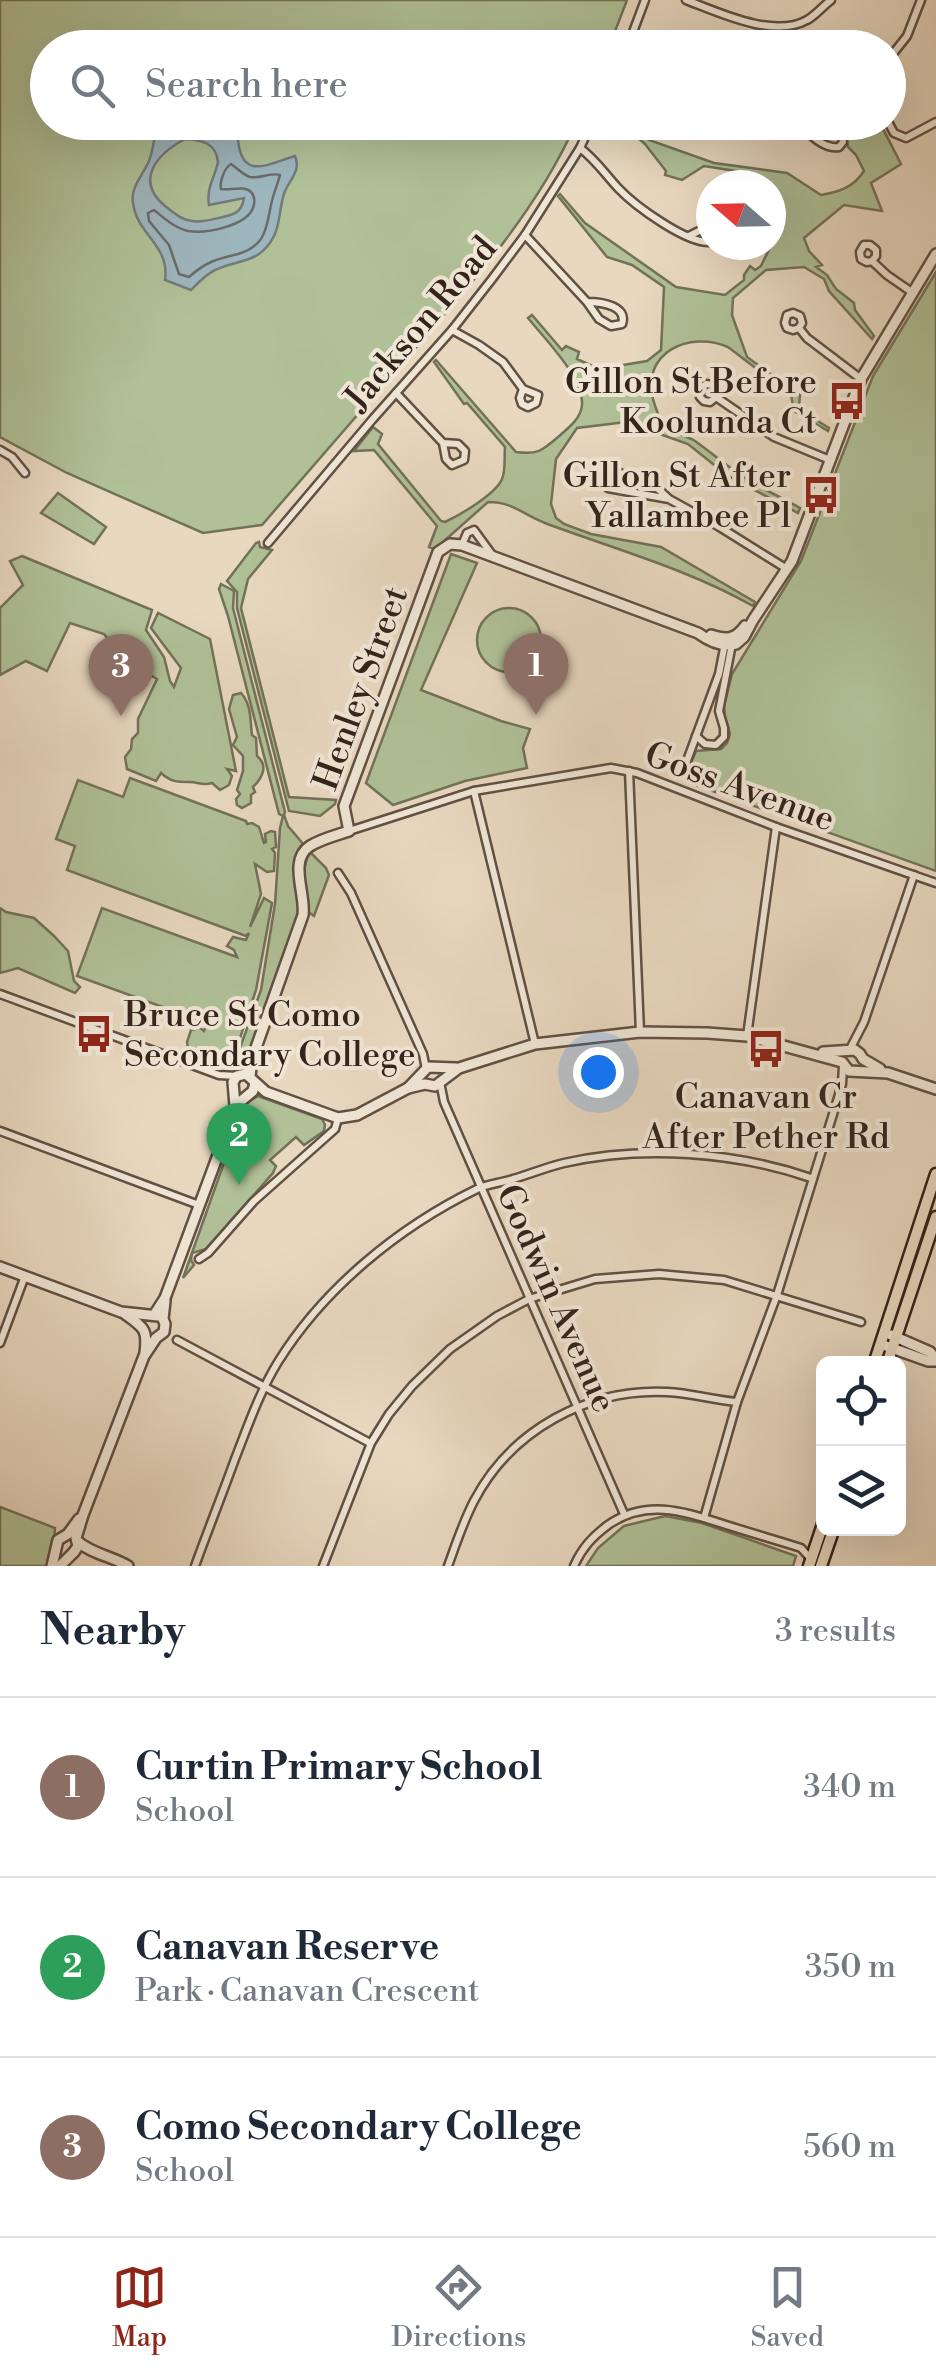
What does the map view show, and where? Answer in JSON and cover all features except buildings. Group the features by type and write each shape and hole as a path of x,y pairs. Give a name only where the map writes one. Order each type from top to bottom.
{"main road":[{"path":"887,1356 888,1340 936,1174"},
{"path":"879,1356 936,1217"},
{"path":"810,1562 818,1536"},
{"path":"822,1566 831,1536"}],"street":[{"path":"633,30 644,0"},
{"path":"686,0 740,20 787,27 807,20 828,1"},
{"path":"906,37 922,0"},
{"path":"906,138 936,122"},
{"name":"Jackson Road","path":"268,544 452,330 525,235 584,140"},
{"path":"818,140 839,148 842,140"},
{"path":"580,148 621,191 696,240"},
{"path":"688,237 696,233"},
{"path":"525,235 599,319 617,327 625,319 618,309 587,302"},
{"path":"685,766 729,642 753,620 787,570 862,379 936,254"},
{"path":"872,260 913,293"},
{"path":"799,328 862,379"},
{"path":"452,330 503,362 523,388"},
{"path":"396,393 443,443"},
{"path":"716,397 774,437 830,460"},
{"path":"0,450 25,473"},
{"path":"669,499 608,488 604,480 614,470 655,486 669,499 787,570"},
{"path":"494,558 474,530 467,532 462,544 494,558 729,642"},
{"name":"Henley Street","path":"244,1084 303,915 299,871 302,857 310,845 349,831 344,806 438,552 450,544 462,544"},
{"path":"696,736 705,744 716,745 724,737 719,712 729,642"},
{"name":"Goss Avenue","path":"349,831 474,791 611,768 680,788 936,884"},
{"path":"629,771 640,1032"},
{"path":"474,791 535,1044"},
{"path":"747,1036 776,827"},
{"name":"Godwin Avenue","path":"338,873 351,893 423,1054 624,1514"},
{"path":"838,1098 859,1064 864,1022 914,875"},
{"path":"0,994 335,1117 357,1115 432,1076 535,1044 640,1032 747,1036 845,1058 858,1052 859,1064"},
{"path":"704,1518 737,1402 776,1295 838,1098 845,1058 864,1022"},
{"path":"845,1058 846,1070 859,1064 936,1089"},
{"path":"60,1566 73,1544 144,1356 149,1333 144,1321 155,1317 165,1298 244,1084"},
{"path":"199,1259 254,1201 335,1129 335,1117"},
{"path":"0,1131 199,1205"},
{"path":"195,1566 264,1386 301,1329 357,1269 419,1222 480,1187 564,1162 651,1152 743,1161 811,1178"},
{"path":"0,1267 124,1313 155,1317 166,1324 164,1332 149,1333 124,1313"},
{"path":"323,1566 371,1443 389,1414 450,1349 528,1298 595,1279 659,1274 724,1280 861,1322"},
{"path":"0,1344 25,1276"},
{"path":"177,1340 371,1443"},
{"path":"888,1340 928,1361 936,1360"},
{"path":"448,1566 474,1502 496,1468 557,1416 628,1394 666,1392 737,1402"},
{"path":"574,1566 593,1536 624,1514 641,1510 664,1509 704,1518 801,1548 816,1542"},
{"path":"52,1566 60,1537 116,1566"},
{"path":"58,1546 62,1552 73,1544"},
{"path":"73,1544 128,1566"},
{"path":"801,1548 810,1562"}],"green space":[{"path":"0,0 627,0 616,30 30,30 30,140 568,140 503,243 262,525 203,533 67,473 0,437"},
{"path":"640,140 714,163 765,170 704,166 682,180 665,175 666,171"},
{"path":"847,140 889,140 901,164 871,183 882,211 844,205 804,238 809,251 822,265 816,267 854,303 874,336 872,339 829,291 824,279 804,267 766,270 733,298 732,315 747,357 800,395 799,408 828,431 794,411 791,395 728,347 713,342 684,344 671,349 654,369 653,399 664,424 695,441 745,478 800,508 798,513 728,476 688,444 626,422 577,428 556,459 551,504 556,518 564,524 591,534 661,547 755,602 753,606 677,570 497,503 488,502 435,549 429,547 437,526 374,450 354,451 373,427 382,434 378,444 445,522 498,485 504,472 505,447 464,404 436,360 516,452 529,453 543,449 565,431 582,405 570,371 528,318 532,315 562,350 566,346 579,352 577,359 599,369 647,361 661,350 664,287 632,265 607,257 560,194 585,223 676,287 725,295 744,280 750,266 755,270 764,260 786,260 786,173 821,195 834,192 856,181 864,171"},
{"path":"936,272 936,871 690,783 687,772 696,751 721,749 727,743 730,734 724,706 732,674 801,561 873,376"},
{"path":"58,493 106,527 94,544 41,513"},
{"path":"259,542 260,547 272,550 248,579 241,608 289,797 336,800 320,816 289,811 237,608 237,592 227,581"},
{"path":"451,554 477,563 421,690 530,729 523,748 527,768 465,781 393,805 366,783"},
{"path":"22,556 152,610 146,630 164,657 174,687 181,668 151,628 158,613 210,639 236,771 227,769 232,776 229,785 220,790 212,783 178,782 161,773 156,781 127,769 125,757 157,679 125,661 104,634 70,623 47,671 26,661 0,675 0,608 23,585 10,561"},
{"path":"221,584 234,591 233,608 284,815 304,845 296,870 299,915 244,1066 237,1056 261,990 275,904 283,816 279,814 219,589"},
{"path":"509,608 532,617 541,640 532,663 509,672 486,663 477,640 486,617"},
{"path":"241,693 249,708 252,735 263,768 253,787 251,803 242,808 236,799 240,794 237,790 243,756 233,745 237,737 229,709 233,695"},
{"path":"130,778 252,823 259,827 264,843 265,834 275,832 274,871 267,872 255,864 261,894 250,927 264,898 272,903 256,990 234,1056 208,1056 188,1048 191,1030 204,1031 207,1023 77,976 102,908 237,957 227,946 233,937 246,940 249,933 246,936 67,870 75,846 56,839 78,780 123,797"},
{"path":"310,852 329,875 314,916 307,911 304,881"},
{"path":"0,908 34,918 68,951 74,981 80,987 75,993 18,968 0,973"},
{"path":"258,1096 322,1119 324,1131 304,1145 296,1137 270,1160 276,1166 273,1173 206,1249 192,1253 194,1265 183,1278 245,1104"},
{"path":"0,1507 55,1528 48,1566 0,1566"},
{"path":"665,1516 702,1523 796,1556 793,1566 586,1566 598,1548 624,1526"}],"water":[{"path":"183,140 158,160 150,177 151,187 174,213 196,221 235,213 244,198 209,205 217,156 207,144 194,140 238,140 240,153 251,165 266,165 295,156 296,170 283,197 278,225 262,252 215,270 191,290 165,280 163,258 140,224 133,203 135,187 154,142"}],"place":[{"name":"Gillon St Before Koolunda Ct","path":"847,401"},
{"name":"Gillon St After Yallambee Pl","path":"821,495"},
{"name":"Curtin Primary School","path":"536,715"},
{"name":"Como Secondary College","path":"121,716"},
{"name":"Bruce St Como Secondary College","path":"94,1034"},
{"name":"Canavan Cr After Pether Rd","path":"766,1049"},
{"name":"Canavan Reserve","path":"239,1185"}]}
